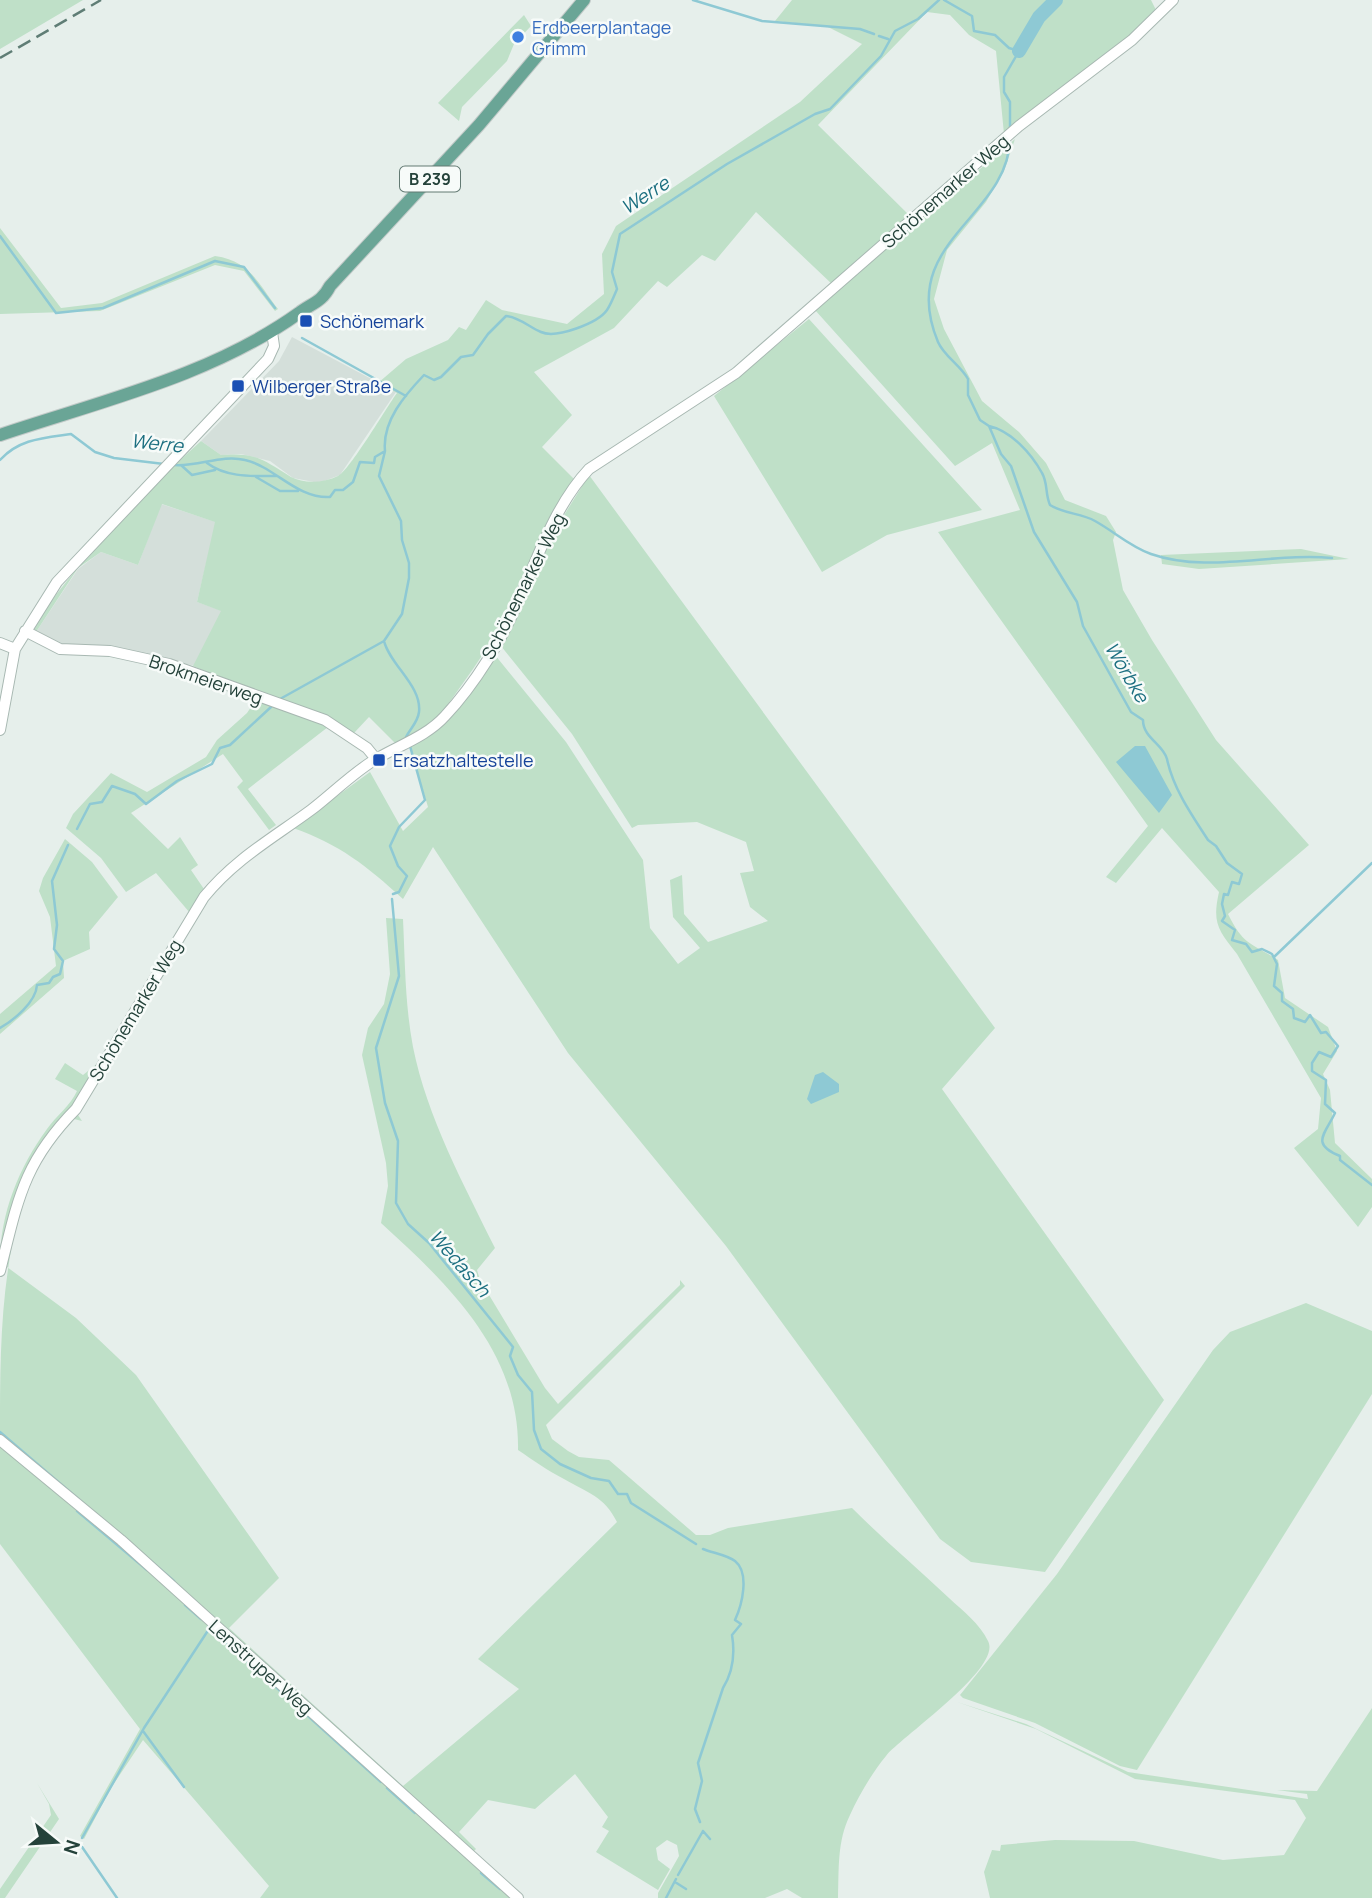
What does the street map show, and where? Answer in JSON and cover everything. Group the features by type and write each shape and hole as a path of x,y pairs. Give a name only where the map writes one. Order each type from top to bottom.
{"main road":[{"name":"B 239","path":"0,435 217,360 272,332 306,307 318,303 330,286 384,231 527,70 584,0"}],"street":[{"name":"Schönemarker Weg","path":"0,1271 15,1205 34,1162 55,1129 76,1109 204,897 236,862 376,759 434,726 458,700 494,648 547,536 578,480 589,469 736,373 1014,130 1132,40 1174,0"},
{"path":"0,730 15,649 25,631 69,567 268,359 274,346 272,332"},
{"name":"Brokmeierweg","path":"25,631 60,649 110,651 159,661 325,720 367,748 376,759"},
{"path":"0,643 15,649"},
{"name":"Lenstruper Weg","path":"0,1440 121,1540 518,1898"}],"shaded area":[{"path":"292,337 396,392 340,475 319,483 293,478 270,461 241,454 221,455 201,441 279,361"},
{"path":"161,504 216,522 197,602 231,614 200,667 138,653 60,645 36,632 78,569 101,552 138,565"}],"green space":[{"path":"0,0 83,0 0,49"},
{"path":"792,0 1151,0 1156,10 1122,45 1004,134 996,51 969,35 950,15 927,12 818,125 910,216 833,285 756,212 715,261 702,255 667,287 658,281 614,328 534,372 572,415 542,447 574,479 543,532 493,639 439,717 397,745 369,717 354,733 193,666 221,611 197,602 215,522 162,504 138,565 101,552 78,568 36,632 33,626 51,601 91,552 133,506 201,441 221,455 259,458 302,481 314,482 338,476 351,463 397,393 378,383 406,359 448,340 459,327 466,330 486,300 502,310 567,324 604,294 602,254 616,226 800,102 862,44 826,26 775,21"},
{"path":"524,15 531,26 514,44 507,61 462,107 459,121 438,103"},
{"path":"1015,139 1004,171 986,202 947,250 934,299 944,329 982,401 1019,432 1046,463 1065,500 1106,516 1116,532 1113,540 1123,590 1152,640 1216,740 1309,845 1228,914 1243,938 1278,960 1285,998 1328,1027 1337,1051 1323,1074 1330,1090 1335,1143 1372,1179 1372,1207 1358,1227 1294,1148 1318,1129 1321,1098 1218,926 1216,911 1219,892 1162,828 1116,883 1106,877 1148,826 938,532 1020,510 992,443 955,466 815,310"},
{"path":"0,228 61,308 102,303 215,256 245,268 278,309 275,311 244,271 215,265 100,311 0,314"},
{"path":"809,319 982,510 887,535 822,572 714,396"},
{"path":"589,475 995,1028 942,1089 1164,1400 1045,1572 971,1562 940,1539 726,1246 568,1053 433,847 403,899 352,857 325,841 293,828 370,772 403,831 428,807 410,746 495,655 566,742 643,860 650,928 678,964 700,948 673,917 670,880 682,875 684,914 708,942 768,921 750,907 740,873 754,871 746,842 697,822 638,825 632,828 572,734 501,646 548,541"},
{"path":"1301,549 1349,559 1199,569 1162,564 1161,555"},
{"path":"255,701 311,718 328,727 248,789 276,825 269,830 237,787 243,781 223,754 131,813 168,849 180,837 198,865 191,870 206,892 190,913 156,873 126,892 101,858 66,828 73,814 111,773 147,792 206,757 217,740 247,713"},
{"path":"65,839 92,862 118,897 89,932 90,949 63,961 64,978 0,1034 0,1014 56,966 50,917 39,891 43,878"},
{"path":"386,918 403,919 408,1015 419,1073 437,1125 495,1248 477,1270 480,1280 545,1388 558,1404 680,1285 680,1280 685,1286 546,1425 552,1439 579,1457 609,1460 696,1535 710,1535 728,1528 852,1508 976,1623 988,1641 989,1653 981,1668 948,1702 886,1756 866,1784 843,1835 838,1898 802,1898 787,1889 765,1898 658,1898 658,1893 679,1856 677,1845 667,1840 656,1848 658,1860 670,1869 658,1890 596,1852 609,1831 602,1827 608,1817 575,1774 535,1809 488,1800 459,1832 476,1849 472,1853 130,1545 0,1436 2,1327 8,1268 76,1318 136,1375 279,1578 229,1628 403,1786 519,1689 478,1659 617,1522 607,1506 595,1496 518,1450 515,1415 507,1382 493,1351 454,1296 431,1270 381,1223 388,1186 386,1163 362,1055 368,1028 384,1004 390,974"},
{"path":"103,1059 85,1091 46,1138 0,1261 3,1226 20,1175 37,1144 77,1091 55,1079 65,1063 83,1075"},
{"path":"78,1115 82,1121 74,1119 59,1134 36,1168 27,1190 42,1153 49,1142 62,1125"},
{"path":"27,1190 18,1220 8,1268 16,1226"},
{"path":"1306,1303 1372,1331 1372,1394 1137,1770 1120,1766 1035,1723 963,1698 960,1695 1057,1574 1213,1350 1230,1332"},
{"path":"0,1443 94,1520 514,1898 260,1898 269,1886 143,1740 111,1788 84,1839 80,1836 140,1729 0,1544"},
{"path":"957,1702 1026,1724 1128,1772 1308,1799 1307,1794 1277,1790 1317,1791 1372,1708 1372,1898 990,1898 984,1872 992,1850 1000,1851 1001,1845 1055,1840 1134,1841 1223,1860 1284,1855 1306,1818 1295,1800 1135,1779 1036,1729"},
{"path":"37,1783 59,1819 5,1898 0,1898 0,1889 51,1815 49,1804"}],"water":[{"path":"1135,746 1145,746 1172,795 1159,813 1116,762"},
{"path":"823,1072 839,1084 839,1092 811,1104 807,1099 815,1075"}],"waterway":[{"path":"693,0 762,21 860,29 874,34"},
{"name":"Werre","path":"174,465 219,459 245,460 307,493 330,497 335,490 343,490 353,482 360,462 374,463 375,457 385,451 387,429 396,409 424,375 434,380 441,377 461,357 473,355 488,334 506,316 548,334 566,332 602,315 617,289 612,272 620,234 727,164 815,114 830,109 881,56 895,31 918,19 939,0"},
{"name":"Werre","path":"944,0 972,16 974,31 995,35 1009,48 1019,51 1004,77 1004,92 1010,102 1010,128"},
{"name":"Werre","path":"1019,51 1039,17 1056,0"},
{"path":"879,36 888,39"},
{"name":"Wörbke","path":"1010,138 1005,166 992,189 942,254 931,279 929,308 938,342 968,379 968,395 980,420 989,426 1001,454 1011,466 1034,532 1077,602 1083,626 1131,712 1143,720 1146,732 1165,754 1178,791 1208,840 1216,846 1227,863 1242,874 1239,884 1232,882 1228,895 1224,894 1222,904 1225,916 1222,921 1235,930 1232,940 1246,944 1252,952 1262,949 1272,954 1277,964 1274,986 1282,993 1282,1001 1293,1009 1294,1018 1305,1022 1310,1015 1321,1033 1326,1032 1338,1046 1331,1057 1319,1052 1312,1063 1312,1071 1326,1080 1325,1104 1335,1113 1324,1133 1323,1143 1372,1185"},
{"path":"0,236 56,313 103,308 215,261 244,267 275,308"},
{"path":"302,338 406,396"},
{"path":"989,426 1013,438 1032,458 1044,477 1050,505 1090,518 1151,554 1195,562 1332,558"},
{"name":"Werre","path":"0,460 23,444 41,438 71,434 95,452 114,458 164,464"},
{"path":"280,699 384,641 402,614 409,563 402,540 401,521 379,476 385,451"},
{"path":"207,463 232,474 277,476"},
{"path":"182,466 192,475 215,470"},
{"path":"256,477 280,491 298,491"},
{"name":"Wedasch","path":"384,641 419,702 417,719 406,737"},
{"path":"77,829 90,804 102,802 112,786 135,794 146,804 177,781 212,764 220,748 230,745 271,707"},
{"name":"Wedasch","path":"393,894 399,892 407,876 398,866 390,846 399,827 425,800 410,746"},
{"path":"0,1028 29,1004 37,985 49,983 53,977 60,974 63,961 54,949 57,925 52,881 68,845"},
{"path":"1274,957 1372,863"},
{"name":"Wedasch","path":"392,899 399,976 376,1048 385,1103 398,1141 396,1203 408,1224 429,1243 513,1347 510,1356 518,1375 532,1392 534,1430 541,1449 560,1464 591,1478 609,1481 618,1494 627,1494 631,1503 696,1544"},
{"path":"0,1432 174,1581"},
{"path":"77,1511 147,1570"},
{"name":"Wedasch","path":"700,1822 695,1809 702,1781 698,1763 731,1669 732,1635 741,1624 735,1620 742,1598 743,1581 740,1566 735,1561 703,1549"},
{"path":"185,1605 201,1619"},
{"path":"82,1838 144,1728 209,1629"},
{"path":"217,1634 381,1782"},
{"path":"143,1731 184,1787"},
{"path":"387,1788 415,1813"},
{"path":"703,1831 710,1839"},
{"path":"678,1875 703,1831"},
{"path":"80,1844 117,1898"},
{"path":"481,1873 500,1889"},
{"path":"666,1898 676,1879"},
{"path":"675,1882 686,1889"}],"railway":[{"path":"0,58 101,0"}],"place":[{"name":"Erdbeerplantage Grimm","path":"518,37"},
{"name":"Schönemark","path":"306,321"},
{"name":"Wilberger Straße","path":"238,386"},
{"name":"Ersatzhaltestelle","path":"379,760"}]}
